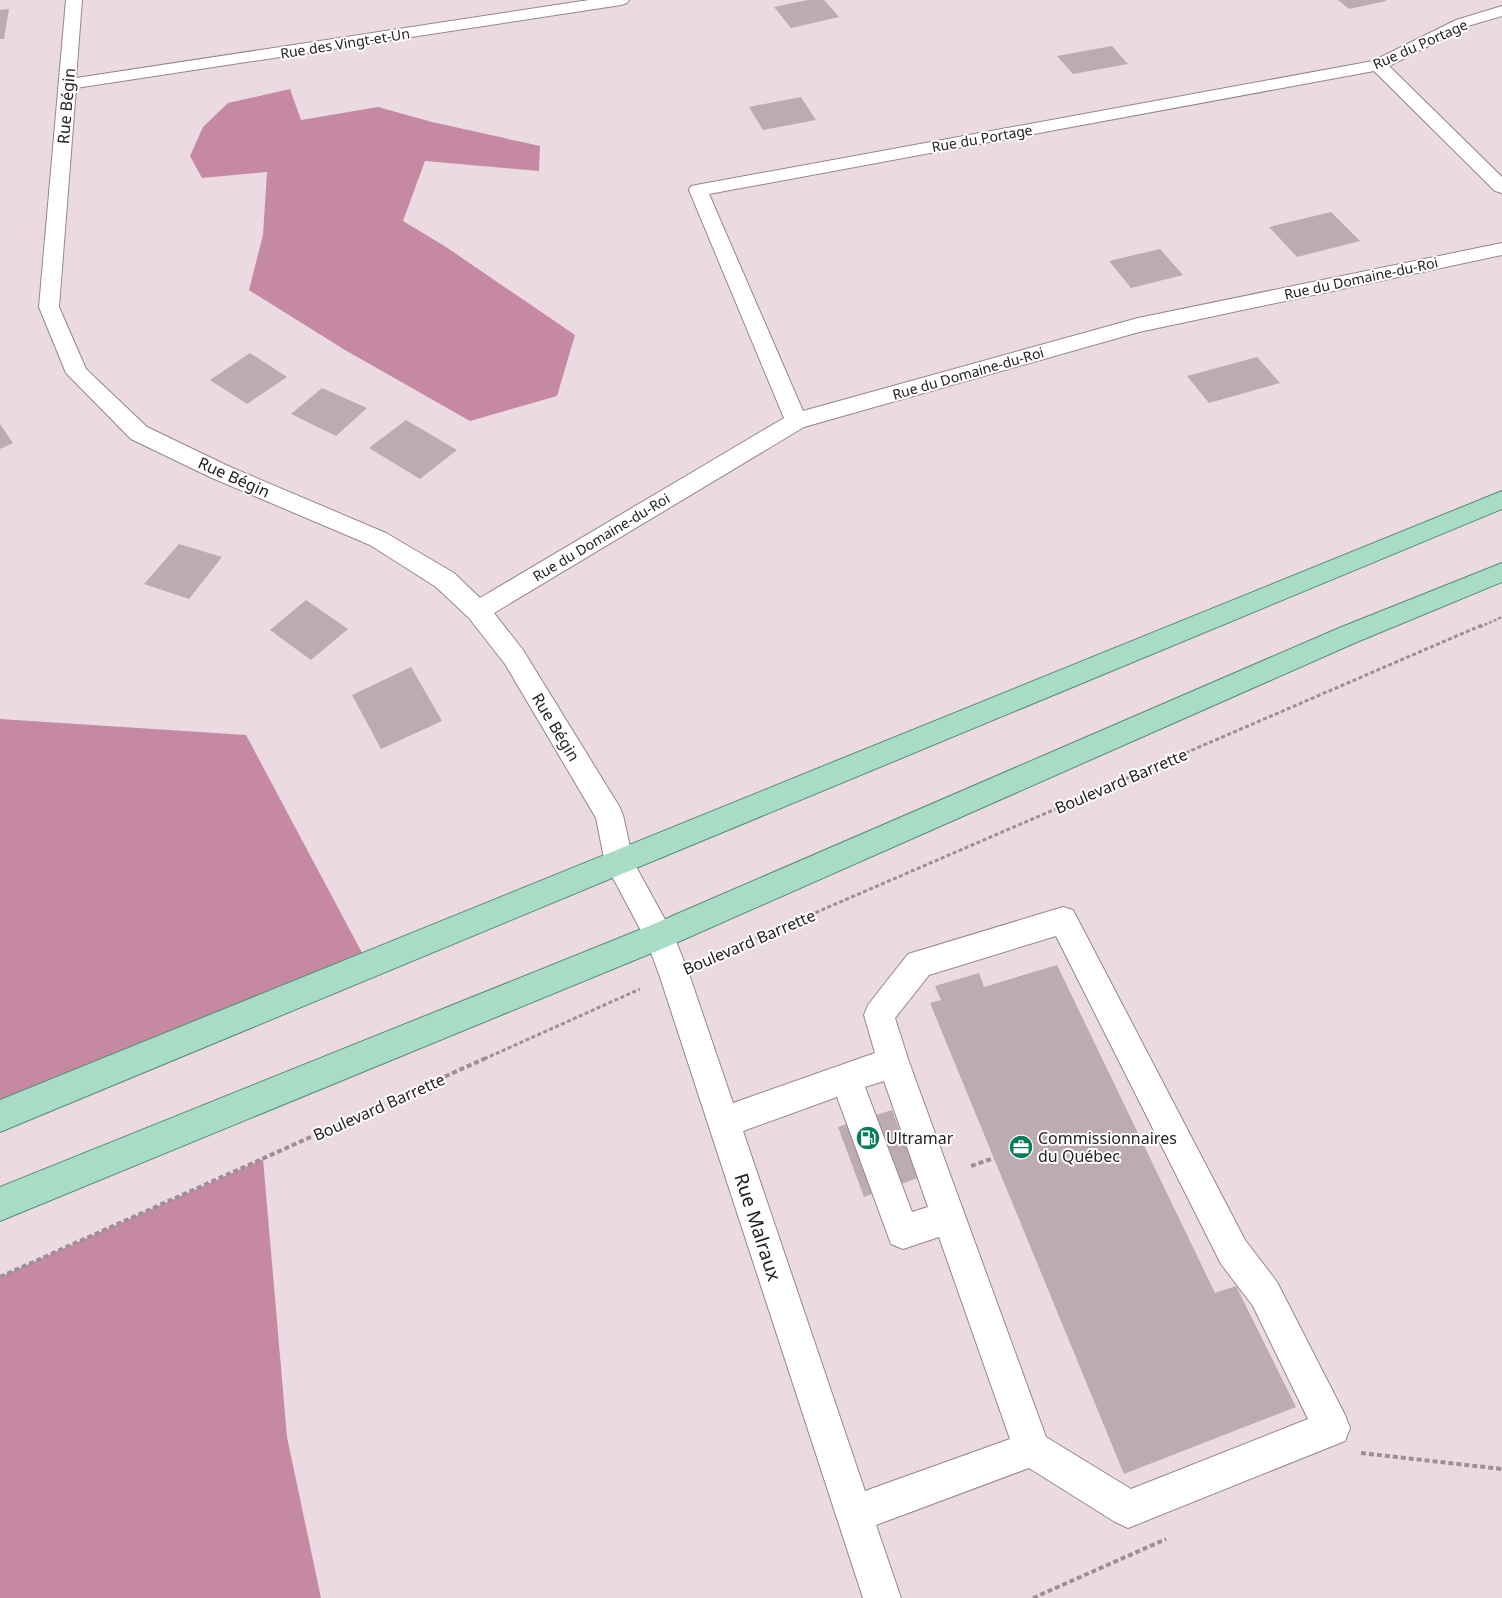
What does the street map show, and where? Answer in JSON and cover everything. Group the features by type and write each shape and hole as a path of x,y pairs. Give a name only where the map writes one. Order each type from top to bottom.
{"main road":[{"path":"0,1116 1502,500"},
{"path":"0,1204 659,936 1348,635 1502,572"}],"street":[{"name":"Rue Bégin","path":"74,0 48,307 77,373 139,433 220,472 378,539 445,580 478,611 514,657 609,815 619,863"},
{"name":"Rue des Vingt-et-Un","path":"68,84 520,8 621,0"},
{"name":"Rue du Portage","path":"796,421 698,190 1378,65 1462,23 1502,10"},
{"path":"1378,65 1502,187"},
{"name":"Rue du Domaine-du-Roi","path":"478,611 796,421 1138,324 1502,249"},
{"name":"Rue Malraux","path":"619,863 659,936 674,974 882,1598"},
{"path":"1063,920 1232,1252 1265,1294 1332,1428 1128,1509 1032,1449 893,1062 879,1015 919,964 1063,920"},
{"path":"724,1122 893,1062"},
{"path":"846,1078 903,1232 948,1217"},
{"path":"854,1514 1032,1449"}],"path":[{"name":"Boulevard Barrette","path":"0,1277 674,974 1502,617"},
{"path":"1353,1457 1362,1453 1502,1469"},
{"path":"1033,1598 1170,1538"}],"shaded area":[{"path":"290,89 301,120 378,107 432,122 540,146 539,171 425,161 403,221 446,247 575,335 557,396 470,421 345,350 249,290 263,235 267,172 202,178 190,156 203,127 228,103"},
{"path":"0,719 246,735 368,964 0,1116"},
{"path":"263,1159 287,1437 321,1598 0,1598 0,1277"}],"building":[{"path":"808,0 824,0 839,17 791,28 774,7"},
{"path":"1338,0 1386,0 1386,1 1349,9"},
{"path":"9,9 4,39 0,39 0,10"},
{"path":"1112,46 1128,64 1073,74 1057,56"},
{"path":"801,97 816,120 763,130 749,107"},
{"path":"1331,212 1360,241 1297,257 1269,227"},
{"path":"1160,249 1183,275 1131,288 1109,261"},
{"path":"250,353 287,377 247,404 210,380"},
{"path":"1257,357 1280,383 1209,403 1187,376"},
{"path":"322,388 367,408 336,436 291,414"},
{"path":"406,420 457,450 420,479 369,448"},
{"path":"0,424 13,443 0,449"},
{"path":"179,544 222,557 189,599 144,584"},
{"path":"306,600 348,629 311,660 270,630"},
{"path":"411,667 442,721 381,749 352,695"},
{"path":"1057,965 1215,1293 1236,1286 1296,1407 1124,1474 930,1003 941,1000 935,986 979,973 984,987"},
{"path":"892,1110 918,1178 864,1197 838,1127"}],"place":[{"name":"Ultramar","path":"868,1138"},
{"name":"Commissionnaires du Québec","path":"1021,1147"}]}
